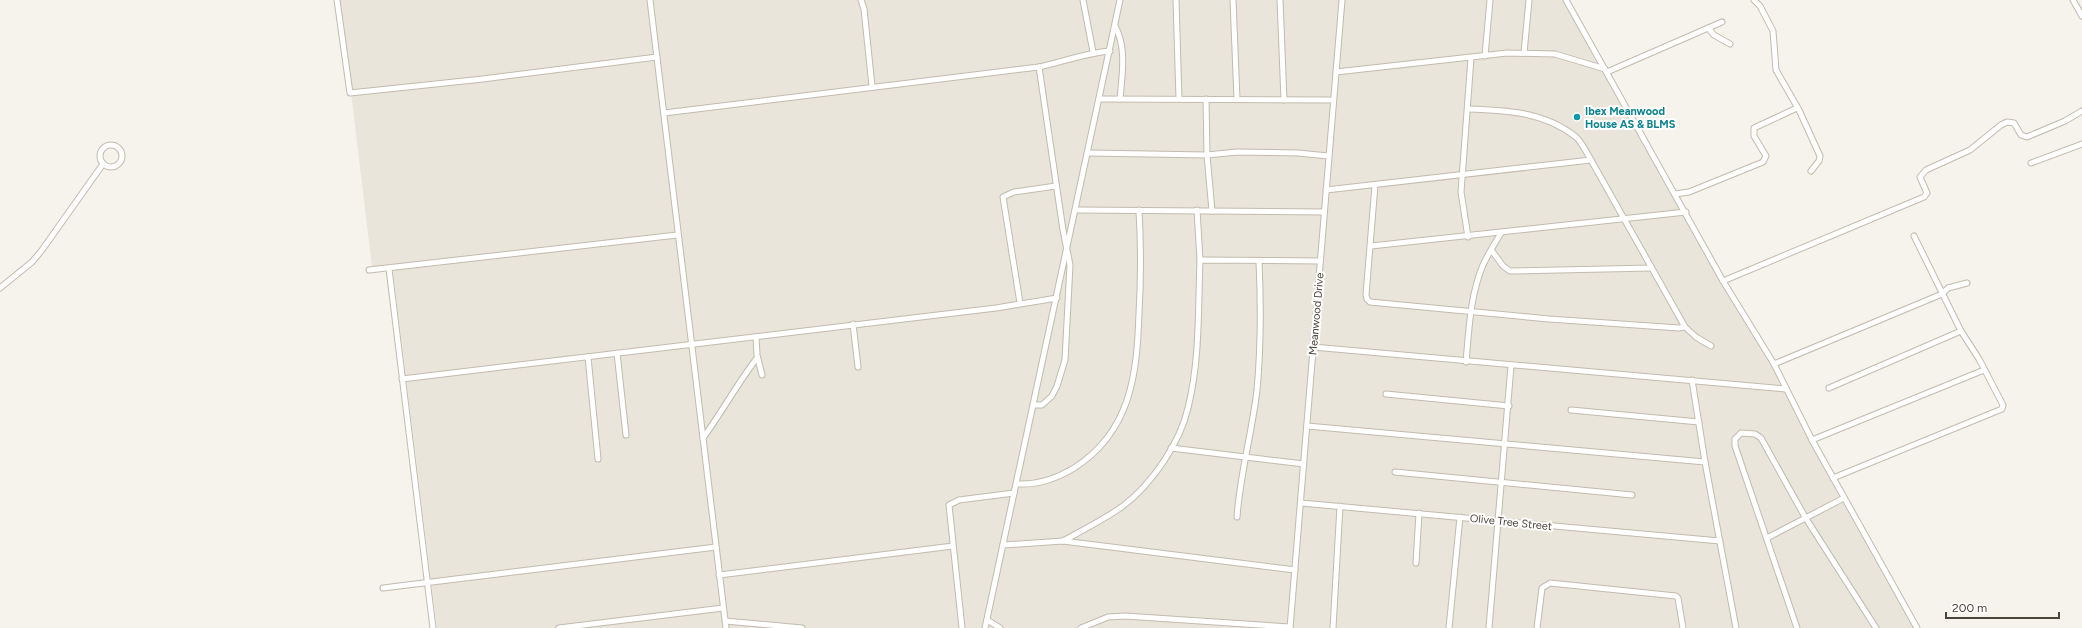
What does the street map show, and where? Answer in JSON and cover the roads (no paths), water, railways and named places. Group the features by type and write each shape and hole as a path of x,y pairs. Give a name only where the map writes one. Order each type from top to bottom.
{"street":[{"path":"337,0 350,93 483,80 657,57"},
{"path":"650,0 677,235 692,344 726,628"},
{"path":"861,0 864,9 872,86"},
{"path":"1083,0 1093,52"},
{"path":"985,628 1089,153 1120,0"},
{"path":"1176,0 1179,99"},
{"path":"1233,0 1238,99"},
{"path":"1280,0 1284,100"},
{"name":"Meanwood Drive","path":"1290,628 1342,0"},
{"path":"1485,56 1490,0"},
{"path":"1524,53 1529,0"},
{"path":"1566,0 1676,194 1723,281 1774,364 1812,440 1917,628"},
{"path":"1754,0 1763,11 1773,31 1774,66 1797,108 1820,156 1819,161 1811,171"},
{"path":"2073,0 2080,7 2082,16"},
{"path":"1336,72 1524,53 1554,54 1606,70 1722,22"},
{"path":"1115,26 1120,34 1121,45 1120,99"},
{"path":"1708,28 1718,37 1730,44"},
{"path":"664,113 872,86 1039,67 1061,63 1073,57 1093,52 1110,51"},
{"path":"1468,237 1461,202 1471,58"},
{"path":"1033,405 1042,405 1052,396 1062,372 1067,347 1070,266 1056,186 1039,67"},
{"path":"1100,99 1333,100"},
{"path":"1206,99 1207,155 1212,210"},
{"path":"1676,194 1689,192 1763,162 1766,156 1754,135 1754,128 1797,108"},
{"path":"1468,109 1507,110 1544,118 1577,138 1591,160 1685,327 1696,337 1711,346"},
{"path":"1723,281 1924,197 1927,193 1920,177 1926,170 1970,150 2001,125 2007,122 2014,123 2021,135 2027,137 2065,121 2082,111"},
{"path":"2032,163 2082,144"},
{"path":"109,146 118,149 122,156 119,163 111,167 103,164 100,156 103,148 109,146"},
{"path":"1089,153 1207,155 1237,152 1298,152 1328,156"},
{"path":"1326,190 1591,160"},
{"path":"0,288 32,262 42,250 103,164"},
{"path":"1375,184 1366,295 1368,301 1470,311 1679,328 1685,327"},
{"path":"1020,304 1003,197 1014,192 1056,186"},
{"path":"1076,210 1324,212"},
{"path":"1016,484 1047,481 1064,474 1085,461 1107,438 1121,416 1130,393 1136,365 1141,272 1139,210"},
{"path":"1063,541 1114,512 1129,501 1155,473 1171,448 1185,419 1193,379 1196,352 1200,260 1197,210"},
{"path":"1371,246 1468,237 1686,212"},
{"path":"1466,362 1470,311 1482,270 1501,233"},
{"path":"369,270 389,269 677,235"},
{"path":"1833,478 2002,409 2003,402 1961,331 1914,236"},
{"path":"1492,251 1503,266 1510,271 1651,268"},
{"path":"1200,260 1320,261"},
{"path":"1237,517 1257,390 1260,355 1261,294 1259,261"},
{"path":"389,269 433,628"},
{"path":"1774,364 1942,294 1948,288 1967,284"},
{"path":"402,379 756,337 1057,298"},
{"path":"853,324 858,367"},
{"path":"1829,388 1961,331"},
{"path":"756,337 758,358 762,375"},
{"path":"1313,347 1511,366 1786,389"},
{"path":"617,353 626,435"},
{"path":"588,357 598,459"},
{"path":"703,438 717,418 728,398 758,358"},
{"path":"1489,628 1509,406 1511,366"},
{"path":"1812,440 1984,370"},
{"path":"1692,380 1705,462 1736,628"},
{"path":"1386,394 1509,406"},
{"path":"1571,410 1699,422"},
{"path":"1307,426 1705,462"},
{"path":"1797,628 1736,446 1735,439 1741,433 1755,434 1761,438 1805,517 1876,628"},
{"path":"1171,448 1304,464"},
{"path":"1395,472 1632,494"},
{"path":"962,628 948,509 950,503 964,499 1014,493"},
{"path":"1767,538 1844,498"},
{"name":"Olive Tree Street","path":"1301,503 1419,512 1499,521 1720,541"},
{"path":"1333,628 1340,506"},
{"path":"1416,563 1419,512"},
{"path":"1449,628 1460,517"},
{"path":"1003,546 1033,542 1063,541 1295,570"},
{"path":"719,575 953,546"},
{"path":"382,588 427,581 716,547"},
{"path":"1537,628 1542,588 1550,583 1676,596 1678,598 1684,628"},
{"path":"559,628 600,625 723,608"},
{"path":"1081,628 1108,617 1125,616 1290,628"},
{"path":"987,620 1000,628"},
{"path":"725,621 802,628"}],"place":[{"name":"Ibex Meanwood House AS & BLMS","path":"1577,117"}]}
